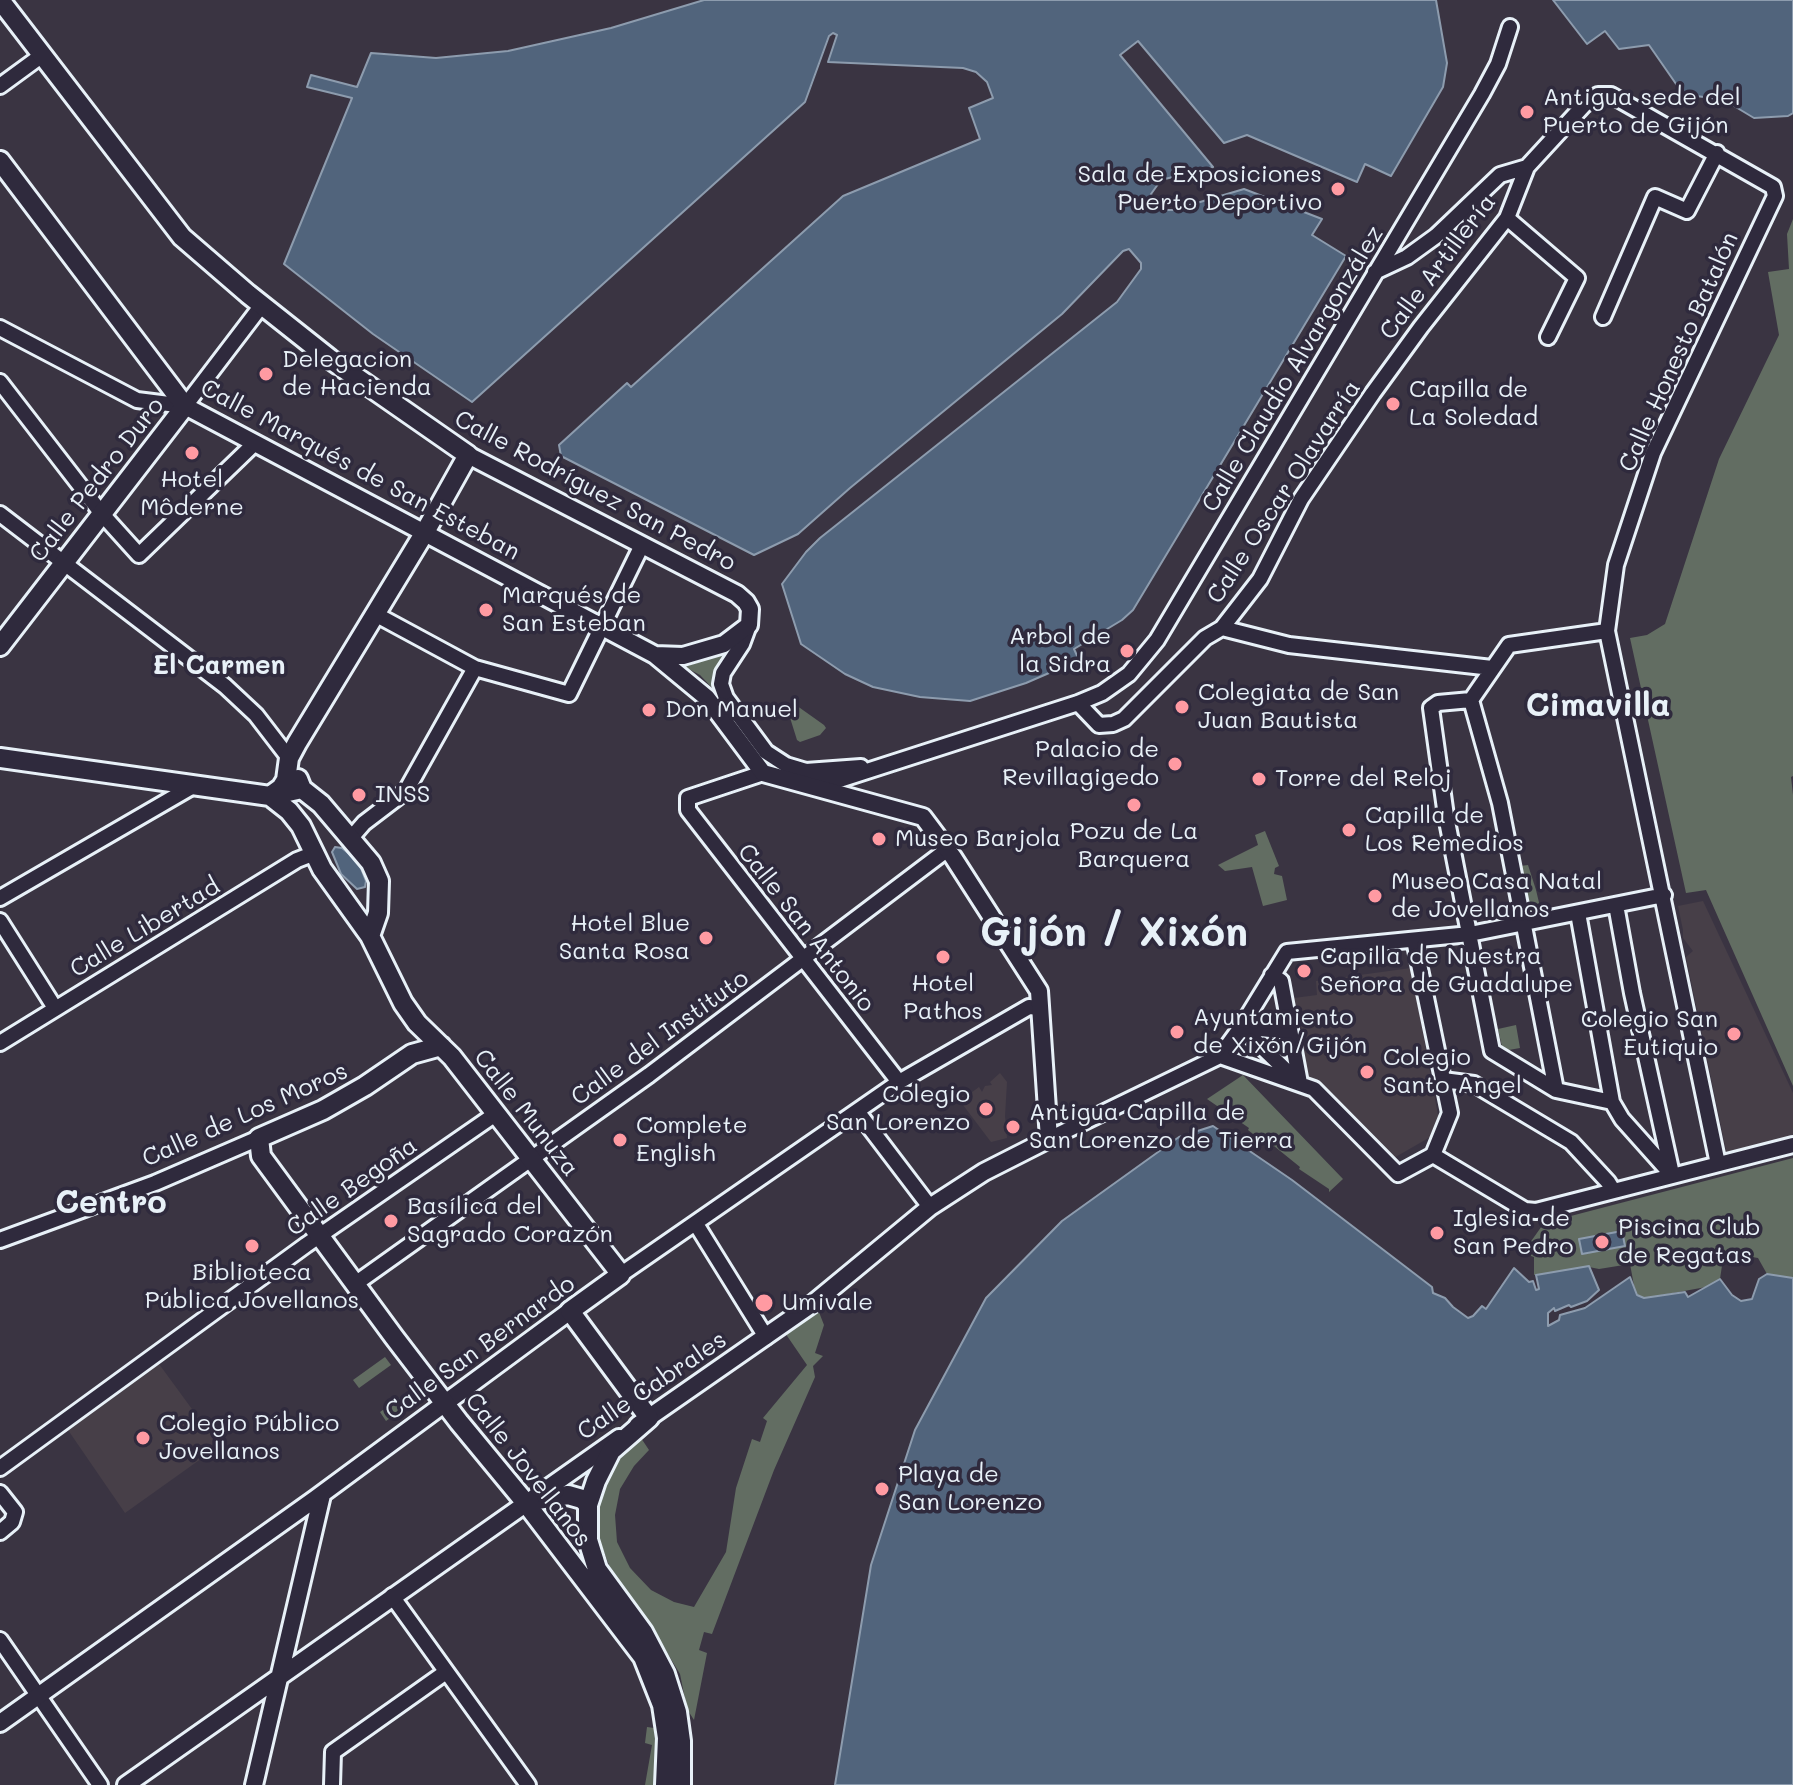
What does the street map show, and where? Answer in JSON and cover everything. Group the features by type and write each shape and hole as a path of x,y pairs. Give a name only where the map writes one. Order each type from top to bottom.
{"main road":[{"name":"Calle Rodríguez San Pedro","path":"0,0 182,237 330,359 468,455"},
{"name":"Calle Marqués de San Esteban","path":"0,161 185,406"},
{"name":"Calle Pedro Duro","path":"0,646 185,406"},
{"path":"270,796 286,780 289,758 468,455"},
{"path":"0,758 270,796 302,789"},
{"path":"289,758 302,789 321,804 371,863 379,881 378,913 370,936"},
{"name":"Calle Munuza","path":"270,796 289,811 339,895 370,936 418,1027 441,1046 497,1113 620,1275"},
{"path":"315,852 327,833 337,830 350,836"},
{"path":"339,895 357,902 378,893"},
{"path":"412,1054 418,1027"},
{"name":"Calle de Los Moros","path":"259,1138 333,1104 412,1054 441,1046"},
{"name":"Calle Jovellanos","path":"259,1138 261,1156 319,1236 643,1657 662,1705 667,1738 665,1785"},
{"name":"Calle San Bernardo","path":"570,1311 620,1275"},
{"path":"570,1311 649,1418 611,1451 588,1505 588,1540 592,1558 650,1645 669,1687 681,1741 681,1785"},
{"path":"525,1502 568,1495 582,1499 588,1505"}],"street":[{"name":"Calle Claudio Alvargonzález","path":"803,777 833,782 1078,703 1119,683 1157,640 1482,94 1498,64 1510,27"},
{"path":"0,86 41,56"},
{"name":"Calle Artillería","path":"1383,379 1507,218 1527,167 1584,105 1598,95 1611,95 1717,153"},
{"path":"1603,317 1655,197 1687,211 1717,153"},
{"name":"Calle Honesto Batalón","path":"1717,153 1773,187 1775,196 1653,453 1616,565 1607,631 1718,1164"},
{"path":"1375,272 1407,257 1436,236 1500,175 1527,167"},
{"path":"1507,218 1577,278 1548,337"},
{"name":"Calle Pedro Duro","path":"185,406 262,305"},
{"path":"0,328 137,400 185,406"},
{"name":"Calle Oscar Olavarría","path":"1078,703 1099,725 1124,719 1205,638 1222,628 1260,579 1301,499 1383,379"},
{"path":"0,382 102,514 139,555 255,443"},
{"name":"Calle Marqués de San Esteban","path":"185,406 655,655 707,698 763,773"},
{"name":"Calle Rodríguez San Pedro","path":"468,455 737,594 750,609 749,625"},
{"path":"0,514 225,686 256,715 289,758"},
{"path":"375,614 475,668 569,694 642,545"},
{"path":"655,655 683,656 705,651 724,644 749,625"},
{"path":"749,625 742,644 723,673 721,684 726,698 766,752 803,777 858,799 923,817 948,849 1039,999 1049,1139"},
{"path":"1222,628 1289,645 1492,668"},
{"path":"1556,1090 1500,803 1471,700 1509,645 1607,631"},
{"path":"350,836 406,791 475,668"},
{"path":"1471,700 1438,703 1431,708 1446,816 1492,1051 1556,1090 1612,1102"},
{"path":"858,799 856,784 873,767"},
{"path":"763,773 803,777"},
{"name":"Calle San Antonio","path":"763,773 688,798 688,810 899,1082"},
{"path":"0,898 195,785"},
{"name":"Calle del Instituto","path":"355,1284 532,1160 948,849"},
{"name":"Calle Libertad","path":"0,1043 297,860 315,852"},
{"path":"1414,940 1450,1113 1433,1155 1398,1174 1321,1095 1300,1083 1220,1056 1287,952 1470,934 1664,895"},
{"path":"1616,905 1672,1175"},
{"path":"1578,913 1612,1102 1622,1119 1672,1175"},
{"path":"0,921 55,1008"},
{"path":"1272,975 1281,981 1300,1083"},
{"name":"Calle San Bernardo","path":"620,1275 899,1082 1039,999"},
{"path":"1241,1027 1290,1032"},
{"path":"1241,1027 1300,1083"},
{"name":"Calle Cabrales","path":"126,1785 525,1502 815,1302 930,1207 984,1172 1220,1056"},
{"path":"1443,1080 1474,1084 1571,1142 1613,1190"},
{"path":"857,1111 930,1207"},
{"name":"Calle Begoña","path":"0,1468 319,1236 497,1113"},
{"name":"Calle de Los Moros","path":"0,1240 155,1183 259,1138"},
{"path":"1433,1155 1525,1210 1536,1211 1793,1145"},
{"path":"696,1224 766,1337"},
{"name":"Calle San Bernardo","path":"0,1723 322,1495 570,1311"},
{"path":"0,1493 15,1512 12,1522 0,1532"},
{"path":"254,1785 322,1495"},
{"path":"392,1596 528,1785"},
{"path":"0,1640 100,1785"},
{"path":"332,1785 333,1752 446,1672"}],"shaded area":[{"name":"Colegio San Eutiquio","path":"1703,901 1793,1093 1793,1137 1727,1155 1686,957 1693,951 1683,938 1678,906"},
{"name":"Colegio Santo Angel","path":"1411,968 1439,1121 1432,1136 1392,1159 1306,1082 1300,1017 1296,1017 1294,998 1317,995 1316,981"},
{"name":"Colegio San Lorenzo","path":"1000,1073 1007,1082 1007,1138 991,1142 960,1101 979,1087 982,1092 985,1086 992,1085 990,1082"},
{"name":"Colegio Público Jovellanos","path":"159,1364 219,1446 125,1513 68,1430"}],"green space":[{"path":"1793,219 1793,1086 1706,890 1686,893 1630,638 1647,635 1665,624 1719,459 1779,335 1768,272 1789,269 1787,234"},
{"path":"732,649 715,680 716,692 700,675 685,667"},
{"path":"793,703 824,725 826,728 820,735 800,742 797,740 787,708"},
{"path":"1265,831 1279,866 1274,874 1282,876 1287,900 1263,906 1252,867 1225,871 1218,865 1258,845 1255,835"},
{"path":"1528,865 1541,911 1529,911 1527,908 1520,866"},
{"path":"1516,1025 1520,1048 1503,1051 1498,1029"},
{"path":"1243,1075 1343,1179 1329,1192 1274,1146 1271,1148 1249,1128 1207,1099"},
{"path":"1793,1158 1793,1278 1767,1274 1758,1258 1724,1252 1720,1279 1706,1287 1646,1298 1638,1296 1635,1291 1630,1264 1534,1275 1534,1257 1527,1247 1544,1223"},
{"path":"815,1302 824,1325 815,1353 823,1356 813,1366 815,1377 774,1470 712,1634 704,1632 699,1650 707,1653 694,1720 687,1709 680,1674 645,1616 610,1568 600,1541 598,1518 601,1496 609,1474 621,1455 641,1438 649,1450 634,1466 620,1489 615,1515 617,1542 630,1568 651,1590 674,1602 694,1607 726,1552 736,1488 752,1439 760,1442 767,1421 763,1418 807,1365 781,1327"},
{"path":"385,1357 391,1365 359,1388 353,1380"},
{"path":"413,1389 419,1397 386,1421 380,1412"},
{"path":"656,1720 659,1720 658,1785 645,1785 652,1745 645,1743 647,1727 654,1728"}],"water":[{"path":"704,0 1436,0 1447,63 1443,87 1391,176 1365,164 1357,182 1247,135 1224,143 1138,41 1120,55 1213,167 1161,180 1151,194 1154,200 1167,210 1173,210 1244,189 1322,219 1312,235 1346,256 1133,610 1074,649 1079,660 1026,683 970,701 920,697 873,687 845,674 801,644 782,584 820,538 1117,302 1141,269 1141,263 1129,249 1123,251 1062,314 798,534 754,555 561,456 559,445 627,383 631,387 843,196 980,139 969,108 993,98 987,82 976,72 963,68 828,62 837,35 833,33 829,36 805,102 472,402 373,334 284,264 352,98 307,87 311,75 357,87 371,53 436,58 508,51 611,28"},
{"path":"1553,0 1793,0 1793,113 1754,118 1724,100 1683,94 1649,45 1619,49 1605,31 1587,44"},
{"path":"335,847 342,848 358,861 366,881 365,887 357,889 341,874 332,852"},
{"path":"1213,1126 1292,1180 1468,1318 1482,1306 1486,1309 1514,1268 1529,1282 1533,1281 1536,1290 1539,1289 1536,1275 1589,1266 1599,1290 1587,1301 1555,1311 1554,1308 1548,1313 1548,1326 1559,1320 1560,1315 1585,1308 1630,1277 1637,1295 1644,1298 1685,1292 1688,1297 1720,1279 1741,1301 1752,1299 1759,1279 1767,1274 1793,1278 1793,1785 835,1785 871,1565 915,1430 986,1298 1062,1221 1179,1137"},
{"name":"Piscina Club de Regatas","path":"1622,1231 1625,1246 1582,1254 1579,1239"}],"place":[{"name":"Antigua sede del Puerto de Gijón","path":"1527,112"},
{"name":"Sala de Exposiciones Puerto Deportivo","path":"1338,189"},
{"name":"Delegacion de Hacienda","path":"266,374"},
{"name":"Capilla de La Soledad","path":"1393,404"},
{"name":"Hotel Môderne","path":"192,453"},
{"name":"Marqués de San Esteban","path":"486,610"},
{"name":"Arbol de la Sidra","path":"1127,651"},
{"name":"Colegiata de San Juan Bautista","path":"1182,707"},
{"name":"Don Manuel","path":"649,710"},
{"name":"Palacio de Revillagigedo","path":"1175,764"},
{"name":"Torre del Reloj","path":"1259,779"},
{"name":"INSS","path":"359,795"},
{"name":"Pozu de La Barquera","path":"1134,805"},
{"name":"Capilla de Los Remedios","path":"1349,830"},
{"name":"Museo Barjola","path":"879,839"},
{"name":"Museo Casa Natal de Jovellanos","path":"1375,896"},
{"name":"Hotel Blue Santa Rosa","path":"706,938"},
{"name":"Hotel Pathos","path":"943,957"},
{"name":"Capilla de Nuestra Señora de Guadalupe","path":"1304,971"},
{"name":"Ayuntamiento de Xixón/Gijón","path":"1177,1032"},
{"name":"Colegio San Eutiquio","path":"1734,1034"},
{"name":"Colegio Santo Angel","path":"1367,1072"},
{"name":"Colegio San Lorenzo","path":"986,1109"},
{"name":"Antigua Capilla de San Lorenzo de Tierra","path":"1013,1127"},
{"name":"Complete English","path":"620,1140"},
{"name":"Basílica del Sagrado Corazón","path":"391,1221"},
{"name":"Iglesia de San Pedro","path":"1437,1233"},
{"name":"Piscina Club de Regatas","path":"1602,1242"},
{"name":"Biblioteca Pública Jovellanos","path":"252,1246"},
{"name":"Umivale","path":"764,1303"},
{"name":"Colegio Público Jovellanos","path":"143,1438"},
{"name":"Playa de San Lorenzo","path":"882,1489"}],"district":[{"name":"El Carmen","path":"219,666"},
{"name":"Cimavilla","path":"1598,706"},
{"name":"Gijón / Xixón","path":"1114,934"},
{"name":"Centro","path":"111,1203"}]}
